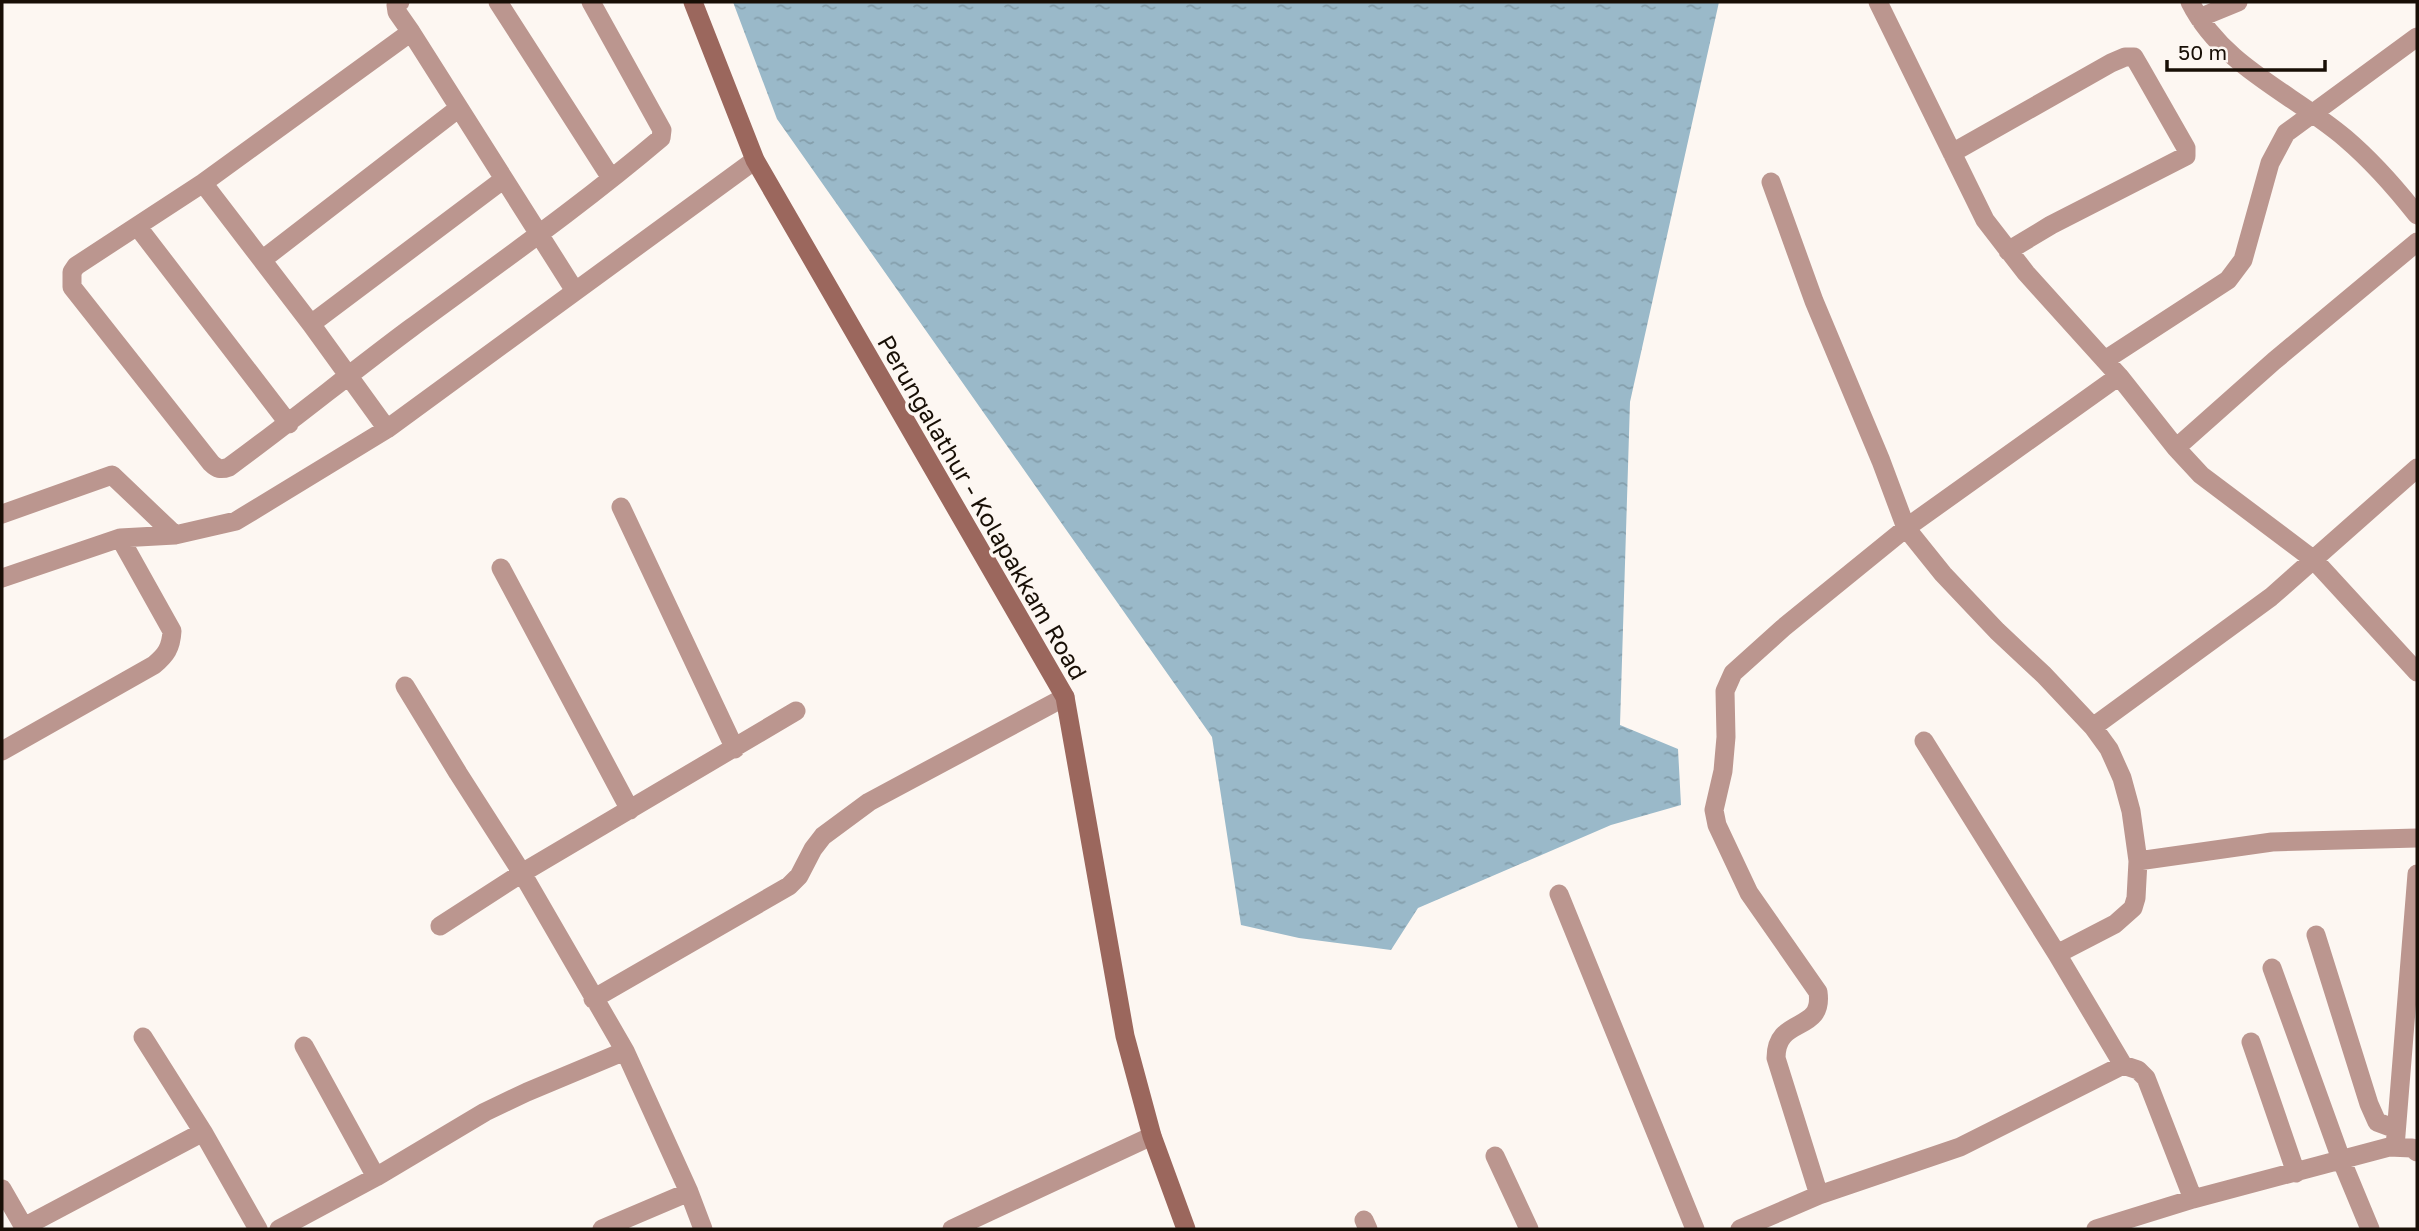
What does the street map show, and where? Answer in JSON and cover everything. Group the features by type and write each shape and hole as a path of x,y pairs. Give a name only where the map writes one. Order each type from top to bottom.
{"main road":[{"name":"Perungalathur - Kolapakkam Road","path":"692,2 755,160 1065,697 1125,1036 1152,1136 1186,1229"}],"street":[{"path":"400,2 396,5 397,12 575,291"},
{"path":"498,2 611,178"},
{"path":"411,32 203,183 76,266 72,272 72,287 217,469 229,467 289,424 348,375 539,234 661,138 662,130 591,2"},
{"path":"1878,2 1986,220 2008,251 2119,376 2201,475 2314,560 2417,672"},
{"path":"2238,2 2194,10 2226,51 2345,138 2388,178 2417,215"},
{"path":"2105,360 2228,280 2243,260 2270,163 2286,133 2417,37"},
{"path":"1952,153 2118,60 2134,57 2141,69 2186,148 2186,156 2051,225 2008,251"},
{"path":"262,260 459,108"},
{"path":"2,578 120,538 175,535 236,521 387,429 755,160"},
{"path":"311,324 504,179"},
{"path":"1771,182 1814,301 1906,528 1942,574 1997,631 2045,675 2093,727 2109,749 2122,778 2131,811 2138,861 2136,898 2127,916 2115,925 2057,954"},
{"path":"203,183 387,429"},
{"path":"137,226 289,424"},
{"path":"2176,448 2274,361 2417,242"},
{"path":"1819,1195 1776,1058 1779,1037 1811,1018 1817,1010 1818,992 1749,893 1717,825 1714,810 1723,771 1725,691 1734,673 1783,628 1906,528 2119,376"},
{"path":"2093,727 2271,597 2417,468"},
{"path":"2,514 112,474 175,535"},
{"path":"621,507 735,748"},
{"path":"2,751 165,656 171,643 172,631 120,538"},
{"path":"501,568 630,810"},
{"path":"405,686 457,773 523,873 625,1051 703,1229"},
{"path":"593,999 789,886 799,876 823,836 869,802 1065,697"},
{"path":"440,926 523,873 796,711"},
{"path":"1924,741 2123,1065 2138,1070 2146,1078 2193,1199"},
{"path":"2138,861 2272,842 2417,838"},
{"path":"2096,1229 2193,1199 2389,1147 2395,1138 2417,874"},
{"path":"1559,894 1695,1229"},
{"path":"2316,934 2377,1122 2417,1152"},
{"path":"2272,968 2341,1159 2370,1229"},
{"path":"143,1037 203,1132 258,1229"},
{"path":"2251,1042 2296,1172"},
{"path":"304,1046 376,1177"},
{"path":"279,1229 376,1177 485,1112 625,1051"},
{"path":"1740,1229 1819,1195 1960,1147 2123,1065"},
{"path":"2,1189 25,1228 203,1132"},
{"path":"952,1229 1152,1136"},
{"path":"1495,1156 1529,1229"},
{"path":"602,1229 689,1192"}],"water":[{"path":"733,2 1719,2 1630,402 1620,725 1678,749 1681,805 1611,825 1418,908 1391,950 1299,938 1241,925 1212,737 777,119"}]}
